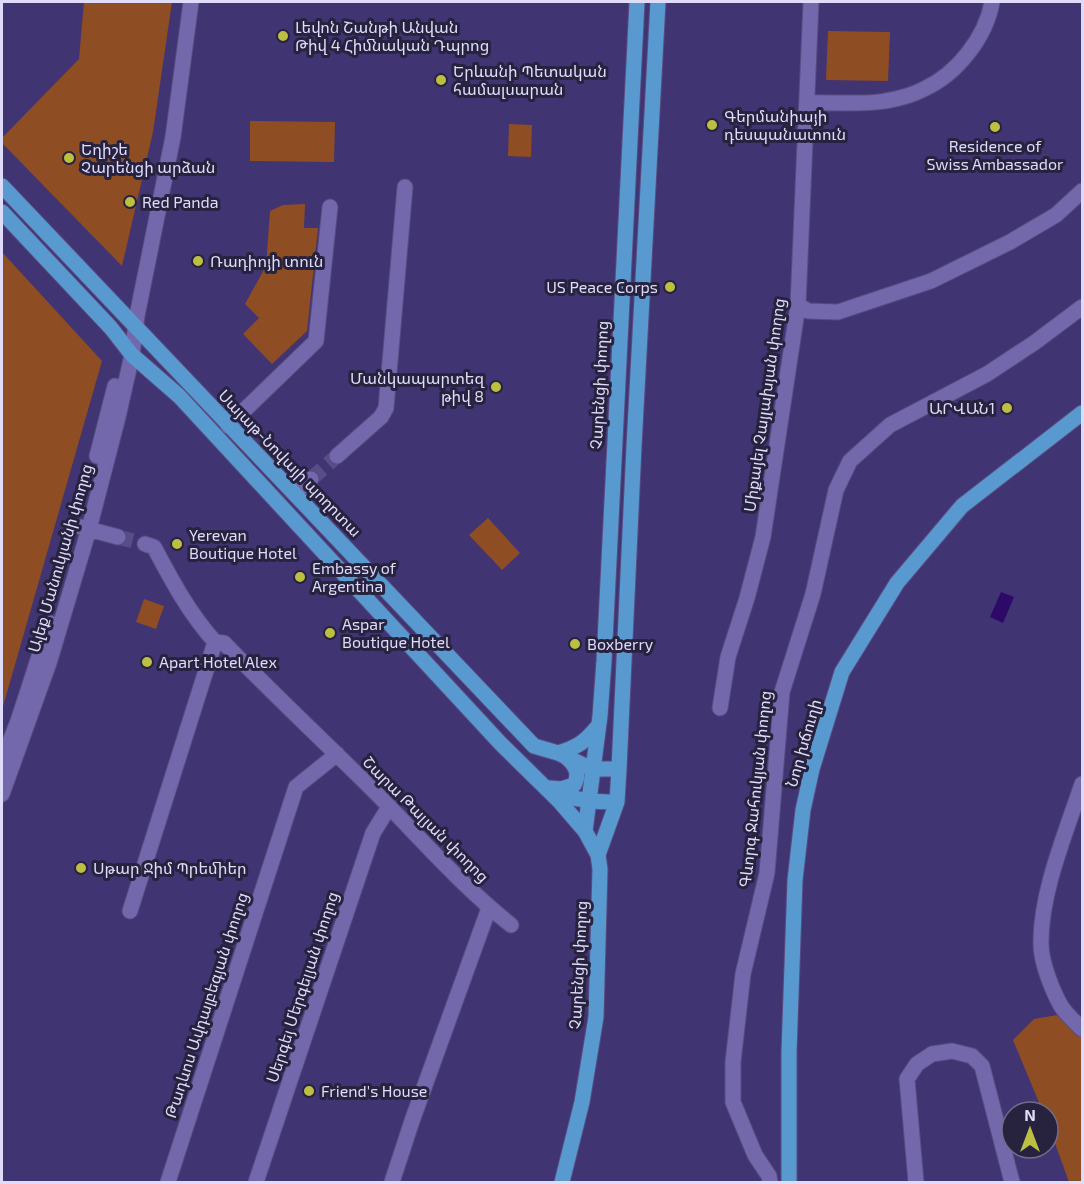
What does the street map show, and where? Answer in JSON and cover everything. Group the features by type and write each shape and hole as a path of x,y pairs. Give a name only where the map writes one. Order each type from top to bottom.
{"main road":[{"name":"Չարենցի փողոց","path":"562,1182 582,1102 596,1017 600,869 598,855 585,831 604,661 637,2"},
{"name":"Չարենցի փողոց","path":"598,855 617,802 658,2"},
{"name":"Սայաթ-Նովայի պողոտա","path":"2,186 534,746 561,754 592,769"},
{"name":"Սայաթ-Նովայի պողոտա","path":"2,212 111,328 129,351 179,396 501,744 585,831"},
{"name":"Նոր խճուղի","path":"789,1182 789,1052 795,880 803,810 812,769 842,672 897,584 962,506 1083,413"},
{"path":"544,787 561,789 574,785 578,774 576,768 561,754 585,742 598,726"},
{"path":"592,769 619,769"},
{"name":"Սայաթ-Նովայի պողոտա","path":"544,787 572,799 617,802"}],"street":[{"name":"Ալեք Մանուկյանի փողոց","path":"2,794 46,672 135,327 173,137 191,2"},
{"name":"Միքայել Չայլախյան փողոց","path":"720,708 728,657 763,537 798,305 811,2"},
{"path":"807,102 883,102 924,89 946,76 963,60 978,38 992,2"},
{"path":"338,456 381,417 386,408 405,187"},
{"path":"798,305 808,311 838,312 931,281 1029,231 1056,215 1083,191"},
{"path":"228,426 316,341 330,207"},
{"name":"Գևորգ Ջահուկյան փողոց","path":"770,1182 769,1176 755,1155 733,1102 736,1029 743,974 767,873 782,692 813,594 837,490 850,460 890,425 987,374 1083,307"},
{"path":"295,494 311,479"},
{"name":"Ալեք Մանուկյանի փողոց","path":"2,762 84,528"},
{"path":"84,528 118,537"},
{"name":"Շարա Թալյան փողոց","path":"145,544 154,547 177,591 214,642 224,644 337,754 489,908 392,1182"},
{"path":"130,911 214,642"},
{"name":"Թադևոս Ավդալբեգյան փողոց","path":"168,1182 296,787 337,754"},
{"path":"1083,784 1058,858 1044,909 1041,946 1049,981 1062,1008 1083,1029"},
{"name":"Սերգեյ Մերգելյան փողոց","path":"256,1182 373,833 389,807"},
{"path":"489,908 511,925"},
{"path":"916,1182 907,1079 917,1064 932,1054 952,1051 972,1056 982,1066 1012,1182"}],"shaded area":[{"path":"84,2 172,2 153,132 122,266 2,143 2,138 79,59"},
{"path":"828,31 890,32 888,81 826,80"},
{"path":"250,121 335,122 334,162 250,161"},
{"path":"509,124 532,125 531,157 508,156"},
{"path":"305,204 304,228 318,228 307,331 272,364 243,334 259,318 245,304 266,266 270,211 283,205"},
{"path":"2,252 102,361 2,710"},
{"path":"488,518 520,553 502,570 469,535"},
{"path":"1001,592 1014,597 1003,623 990,617"},
{"path":"144,599 164,606 156,629 136,622"},
{"path":"1057,1015 1082,1038 1082,1182 1069,1182 1060,1157 1060,1100 1038,1100 1013,1040 1034,1019"}],"tunnel":[{"path":"311,479 337,456"},
{"path":"118,537 145,544"}],"place":[{"name":"Լեվոն Շանթի Անվան Թիվ 4 Հիմնական Դպրոց","path":"283,36"},
{"name":"Երևանի Պետական համալսարան","path":"441,80"},
{"name":"Գերմանիայի դեսպանատուն","path":"712,125"},
{"name":"Residence of Swiss Ambassador","path":"995,127"},
{"name":"Եղիշե Չարենցի արձան","path":"69,158"},
{"name":"Red Panda","path":"130,202"},
{"name":"Ռադիոյի տուն","path":"198,261"},
{"name":"US Peace Corps","path":"670,287"},
{"name":"Մանկապարտեզ թիվ 8","path":"496,387"},
{"name":"ԱՐՎԱՆ1","path":"1007,408"},
{"name":"Yerevan Boutique Hotel","path":"177,544"},
{"name":"Embassy of Argentina","path":"300,577"},
{"name":"Aspar Boutique Hotel","path":"330,633"},
{"name":"Boxberry","path":"575,644"},
{"name":"Apart Hotel Alex","path":"147,662"},
{"name":"Սթար Ջիմ Պրեմիեր","path":"81,868"},
{"name":"Friend's House","path":"309,1091"}]}
